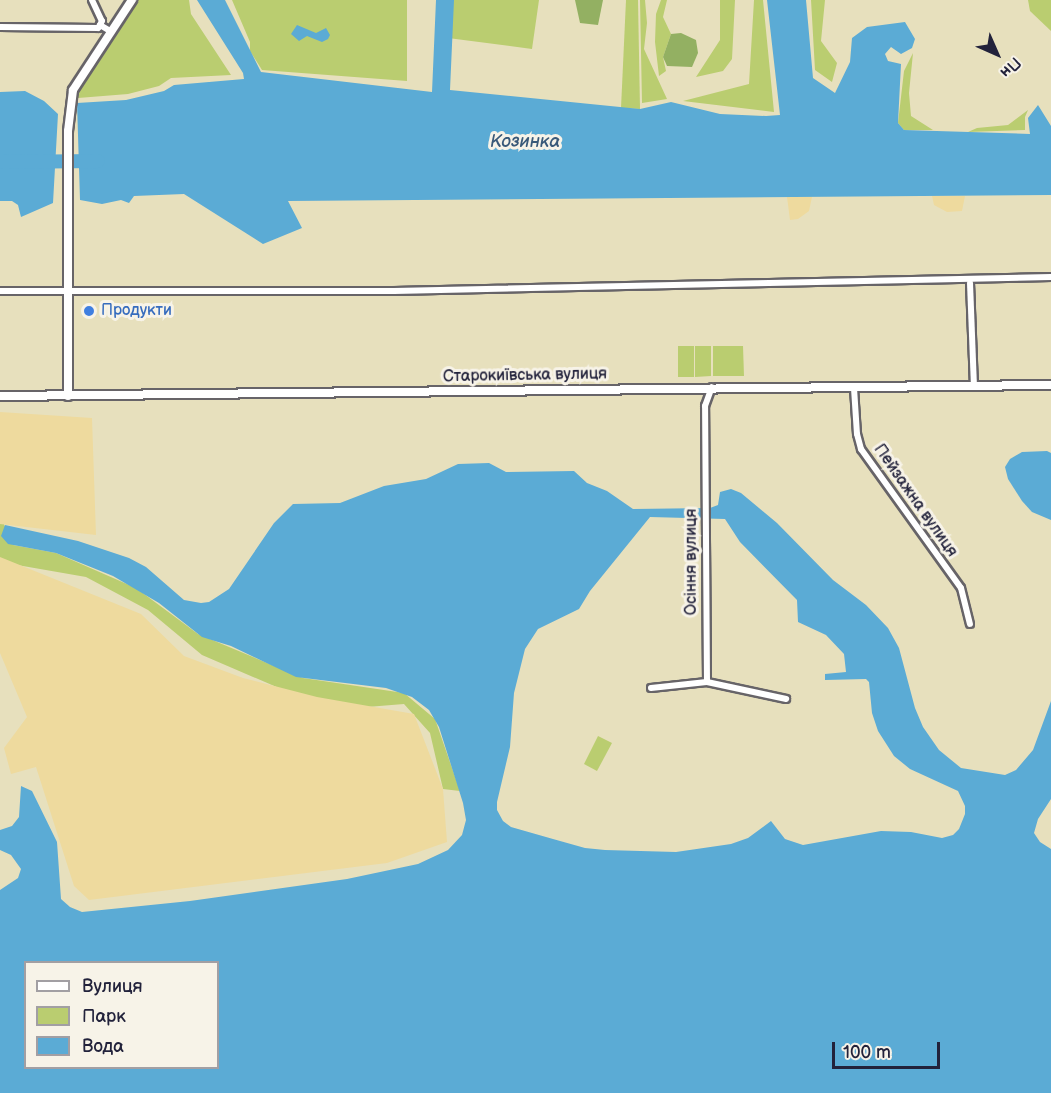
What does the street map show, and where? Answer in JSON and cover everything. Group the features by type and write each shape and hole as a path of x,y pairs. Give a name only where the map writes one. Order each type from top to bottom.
{"street":[{"path":"0,27 98,28 102,21 92,0"},
{"path":"68,396 68,203 73,90 132,0"},
{"path":"100,25 110,31"},
{"path":"0,291 394,291 1051,277"},
{"path":"970,283 974,386"},
{"name":"Старокиївська вулиця","path":"0,396 1051,385"},
{"name":"Осіння вулиця","path":"707,682 705,406 712,387"},
{"name":"Пейзажна вулиця","path":"854,388 857,434 861,449 961,588 970,624"},
{"path":"651,688 707,682 786,699"}],"green space":[{"path":"137,0 189,0 191,14 231,75 171,78 159,86 128,94 78,98 78,88"},
{"path":"232,0 407,0 407,81 262,70 250,51 250,42"},
{"path":"453,0 539,0 532,49 448,38"},
{"path":"575,0 603,0 598,25 580,23"},
{"path":"626,0 638,0 640,109 621,108"},
{"path":"640,0 645,0 647,23 644,49 667,99 642,103"},
{"path":"661,0 667,0 663,17 671,34 663,57 666,71 659,76 655,42 656,14"},
{"path":"720,0 735,0 732,59 723,71 696,77 720,40"},
{"path":"754,0 763,0 774,112 683,101 749,84"},
{"path":"811,0 825,0 821,41 837,63 832,82 815,70"},
{"path":"1028,0 1051,0 1051,31 1030,11"},
{"path":"681,33 696,40 698,53 692,67 667,66 663,57 671,34"},
{"path":"913,53 909,93 911,116 933,130 904,130 898,123 904,71"},
{"path":"1028,110 1025,117 1025,130 968,132 977,128 1008,125"},
{"path":"678,346 694,346 694,377 678,377"},
{"path":"695,346 711,346 711,376 695,377"},
{"path":"713,346 743,346 744,376 713,376"},
{"path":"0,515 13,545 56,553 136,588 198,634 303,678 404,693 435,719 460,791 443,789 430,733 404,704 330,710 202,655 148,610 86,577 0,562"},
{"path":"598,736 612,743 597,771 584,764"}],"sand":[{"path":"932,196 965,196 962,211 947,212 934,205"},
{"path":"787,197 812,197 809,211 798,219 790,220"},
{"path":"0,412 92,418 96,535 0,524"},
{"path":"0,557 141,614 184,656 243,678 317,697 414,714 443,789 447,842 387,863 89,900 74,886 36,767 11,774 4,748 27,717 0,653"}],"water":[{"path":"197,0 225,0 261,72 432,92 436,0 454,0 450,90 640,109 671,102 720,114 766,116 780,115 767,0 806,0 813,78 835,93 850,62 852,38 867,27 905,22 915,39 912,48 901,54 891,47 885,54 888,61 901,64 898,123 904,130 1030,134 1028,118 1038,105 1051,126 1051,195 288,201 302,228 263,244 184,194 134,196 129,203 121,200 102,204 80,200 77,103 126,100 164,91 174,85 244,79 243,73"},
{"path":"297,25 316,33 326,28 330,35 322,42 307,36 299,41 291,34"},
{"path":"25,91 44,101 58,114 53,203 21,217 18,205 12,201 0,201 0,92"},
{"path":"1047,451 1051,453 1051,520 1032,512 1022,501 1008,479 1005,467 1010,459 1022,452"},
{"path":"489,463 506,472 574,471 587,483 607,491 633,509 710,508 718,505 720,492 731,489 741,493 777,523 833,580 866,605 888,628 899,648 915,708 923,727 939,750 961,768 1005,775 1016,770 1033,750 1051,701 1051,799 1038,819 1034,833 1040,842 1051,849 1051,1093 0,1093 0,890 18,878 21,869 11,855 0,850 0,830 12,826 19,817 21,786 32,791 57,842 61,899 70,907 82,912 190,901 347,879 418,864 448,850 462,835 466,820 463,803 439,727 429,710 412,697 386,688 296,677 231,646 202,637 159,603 113,576 56,553 8,544 1,536 5,525 78,541 129,558 146,567 184,600 201,603 209,602 229,589 274,523 293,504 340,503 384,486 426,479 458,464","holes":["650,517 725,519 740,542 797,600 798,622 826,635 844,654 846,672 825,674 825,680 866,679 869,682 872,713 878,731 894,756 910,769 958,791 965,806 965,814 959,829 953,835 942,838 911,832 881,831 803,845 785,839 771,821 748,838 731,844 676,852 605,850 585,848 553,839 511,827 503,821 497,810 497,802 510,747 514,693 525,649 538,629 579,609 590,591"]}],"waterway":[{"name":"Козинка","path":"0,162 98,161"}],"place":[{"name":"Продукти","path":"89,311"}]}
